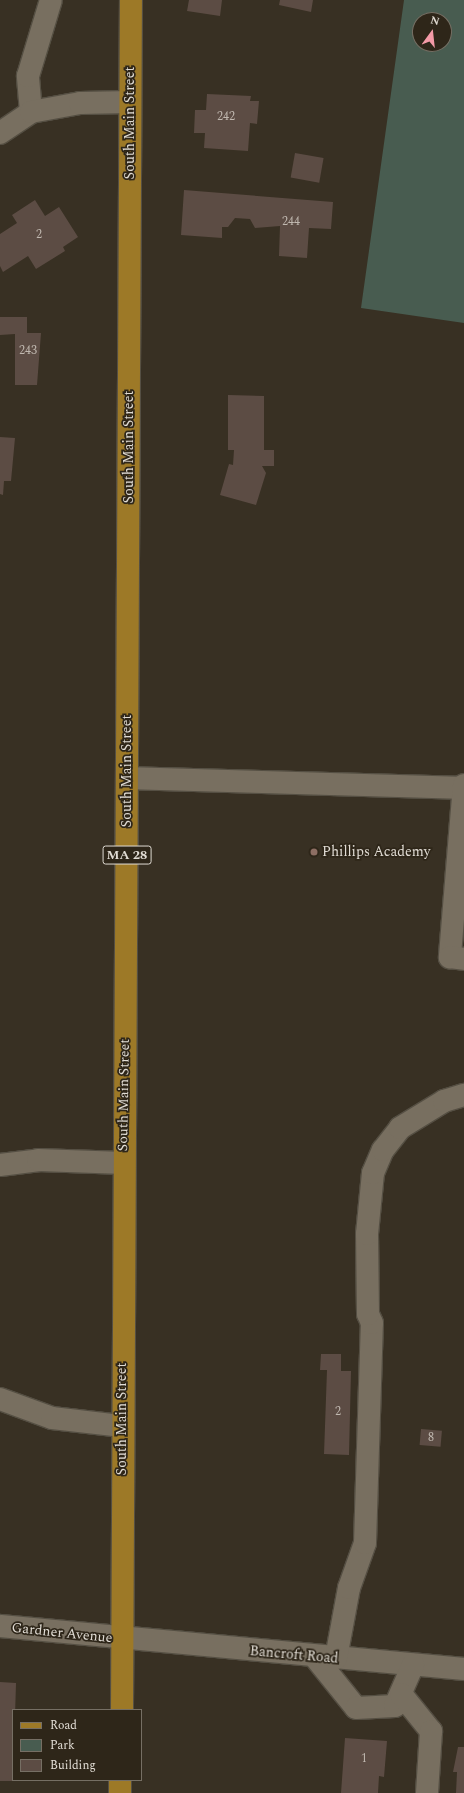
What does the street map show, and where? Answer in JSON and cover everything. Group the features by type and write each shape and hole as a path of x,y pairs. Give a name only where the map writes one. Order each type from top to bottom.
{"main road":[{"name":"South Main Street","path":"122,1709 123,1640 121,1426 128,778 131,0"},
{"path":"120,1781 120,1793"}],"street":[{"path":"31,112 28,76 51,0"},
{"path":"0,133 31,112 80,103 130,102"},
{"path":"128,778 464,787 450,957 464,959"},
{"path":"336,1658 350,1588 365,1543 372,1323 368,1314 367,1234 373,1173 383,1150 400,1128 444,1101 464,1095"},
{"path":"0,1165 38,1160 124,1162"},
{"path":"0,1400 52,1418 121,1426"},
{"name":"Gardner Avenue","path":"0,1626 123,1640"},
{"name":"Bancroft Road","path":"123,1640 314,1657 464,1668"},
{"path":"314,1657 356,1708 395,1706 413,1665"},
{"path":"401,1694 431,1731 427,1793"}],"green space":[{"path":"404,0 464,0 464,323 361,308"}],"building":[{"path":"189,0 222,0 220,16 187,11"},
{"path":"280,0 313,0 311,12 279,5"},
{"path":"207,94 251,96 250,101 259,101 257,124 250,123 248,151 204,148 205,133 194,133 195,110 206,110"},
{"path":"295,153 324,158 319,183 291,178"},
{"path":"184,190 333,202 331,229 309,228 307,258 279,256 280,226 255,228 250,219 235,218 228,227 222,227 222,238 181,235"},
{"path":"35,200 45,216 59,207 78,237 63,247 65,251 36,269 28,256 3,272 0,266 0,234 17,223 12,215"},
{"path":"0,317 27,317 27,333 41,333 37,385 15,385 15,334 0,335"},
{"path":"228,395 264,396 264,450 274,450 274,466 262,466 266,473 256,505 220,495 229,464 233,465 234,450 228,450"},
{"path":"0,437 15,438 11,481 4,481 3,495 0,494"},
{"path":"321,1354 341,1354 341,1371 351,1371 349,1455 324,1454 327,1370 320,1370"},
{"path":"421,1429 442,1431 441,1447 420,1445"},
{"path":"0,1682 16,1683 15,1709 12,1709 12,1781 0,1781"},
{"path":"345,1738 387,1741 384,1777 379,1776 378,1793 341,1793"},
{"path":"458,1747 464,1747 464,1793 456,1793 457,1772 453,1772"}],"place":[{"name":"Phillips Academy","path":"314,852"}]}
